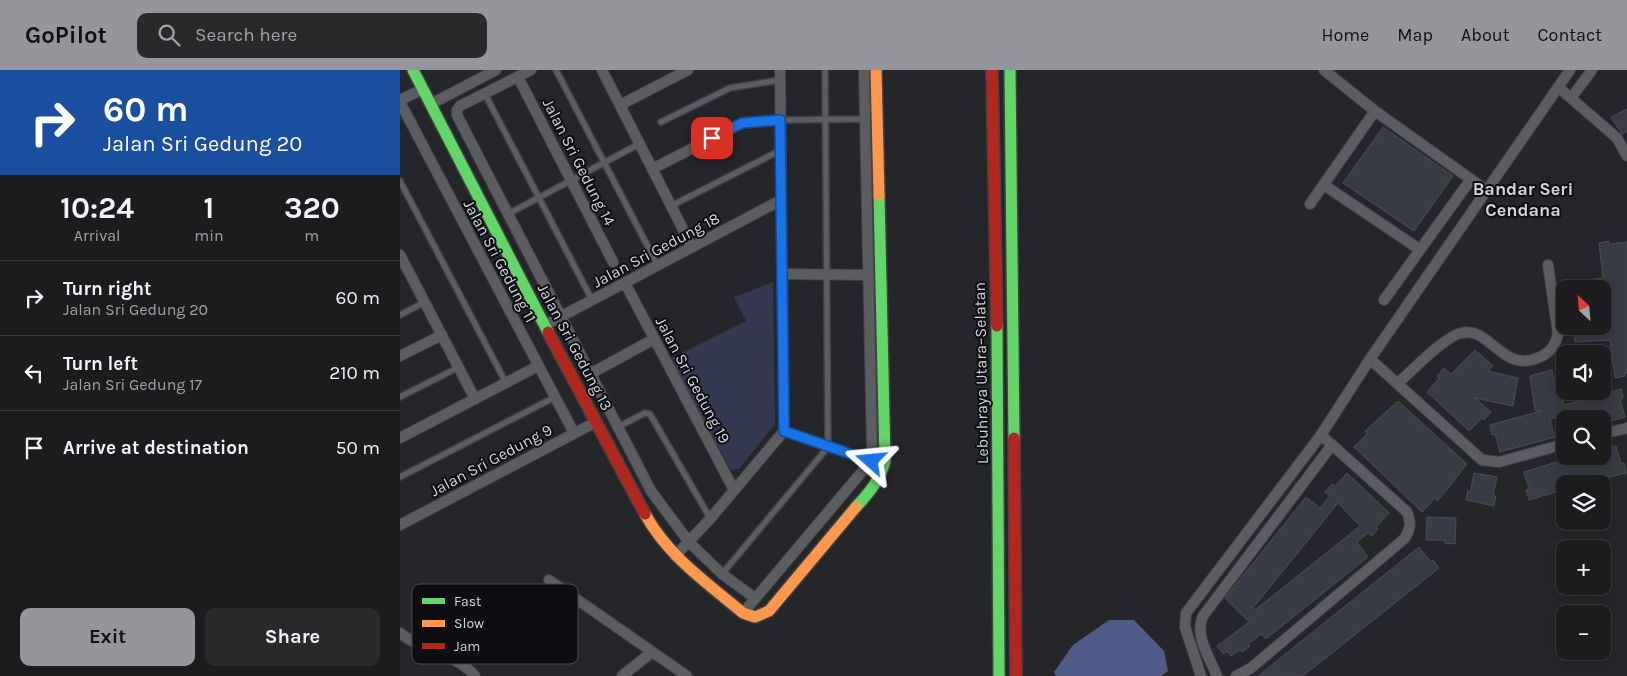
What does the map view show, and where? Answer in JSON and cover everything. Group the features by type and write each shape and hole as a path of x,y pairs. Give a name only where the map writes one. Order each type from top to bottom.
{"main road":[{"name":"Jalan Sri Gedung 13","path":"413,70 657,536 675,556 743,613"},
{"path":"743,613 755,617 769,611 875,485 882,474 885,461 876,70"},
{"name":"Lebuhraya Utara–Selatan","path":"992,70 998,383 999,676"},
{"name":"Lebuhraya Utara–Selatan","path":"1010,70 1016,676"}],"street":[{"path":"431,104 496,70"},
{"path":"484,93 531,70"},
{"path":"603,70 692,248"},
{"path":"620,105 688,70"},
{"path":"743,613 871,461 864,70"},
{"path":"1324,70 1375,111 1486,190"},
{"path":"1201,676 1185,627 1186,613 1321,435 1370,359 1570,70"},
{"path":"1571,98 1592,70"},
{"path":"675,556 710,519 784,431 780,75"},
{"name":"Jalan Sri Gedung 14","path":"518,77 614,262"},
{"path":"1558,87 1617,138 1627,156"},
{"path":"400,101 423,89"},
{"name":"Jalan Sri Gedung 13","path":"484,93 460,106 457,110 560,317 651,491 689,542 722,574 755,598"},
{"name":"Jalan Sri Gedung 11","path":"400,101 574,433"},
{"path":"1310,204 1375,111"},
{"path":"652,169 742,123 780,120"},
{"path":"1384,300 1471,179"},
{"path":"1324,185 1419,249"},
{"name":"Jalan Sri Gedung 18","path":"545,325 781,200"},
{"path":"400,255 403,270 425,302 475,399"},
{"path":"1398,383 1450,337 1462,332 1472,333 1507,358 1514,360 1534,360 1547,354 1555,344 1558,334 1548,265"},
{"path":"782,274 868,275"},
{"name":"Jalan Sri Gedung 19","path":"625,283 734,490"},
{"path":"400,356 442,335"},
{"path":"590,374 654,339"},
{"path":"1370,359 1482,460 1499,462 1556,446"},
{"path":"400,438 538,366"},
{"name":"Jalan Sri Gedung 9","path":"400,525 596,422"},
{"path":"1611,432 1627,428"},
{"path":"1236,676 1251,668 1404,538 1408,532 1410,526 1406,512 1321,435"},
{"path":"1217,676 1200,634 1200,623 1203,616 1332,445"},
{"path":"549,580 555,584"},
{"path":"578,600 687,676"},
{"path":"400,634 412,643"},
{"path":"622,676 652,652"},
{"path":"461,664 475,676"}],"lane":[{"path":"556,70 658,266"},
{"path":"722,574 828,447 825,70"},
{"path":"661,122 730,88 780,75"},
{"path":"484,93 592,300"},
{"path":"780,120 864,118"},
{"path":"508,214 639,144"},
{"path":"671,206 780,150"},
{"path":"400,181 506,383"},
{"path":"400,315 425,302"},
{"path":"400,397 459,367"},
{"path":"400,477 555,397"},
{"path":"617,427 645,413 650,414 710,519"},
{"path":"784,431 871,461"}],"shaded area":[{"path":"773,282 775,424 739,469 731,470 670,359 746,321 734,297"}],"water":[{"path":"1109,620 1134,620 1164,651 1168,671 1161,676 1056,676 1054,672 1073,645"}],"building":[{"path":"1627,109 1627,131 1622,134 1611,117"},
{"path":"1383,127 1453,176 1414,231 1343,183"},
{"path":"1609,241 1609,244 1627,242 1627,373 1624,374 1625,376 1615,378 1610,340 1575,342 1574,335 1611,335 1611,280 1586,280 1603,278 1599,243"},
{"path":"1475,350 1493,366 1488,371 1518,378 1513,406 1475,398 1491,412 1469,431 1427,392 1439,378 1437,376 1444,368 1451,374"},
{"path":"1552,370 1554,380 1556,377 1556,400 1563,400 1564,405 1582,400 1611,400 1611,392 1621,389 1623,398 1620,399 1625,417 1611,421 1611,410 1556,410 1556,418 1550,419 1555,437 1500,452 1495,434 1492,435 1490,425 1541,411 1535,410 1530,376"},
{"path":"1398,401 1467,464 1437,501 1435,498 1422,512 1354,447 1367,434 1365,431"},
{"path":"1616,446 1621,464 1624,463 1626,473 1611,477 1611,475 1556,475 1556,492 1529,500 1526,490 1529,489 1524,472 1556,462 1556,465 1611,465 1611,447"},
{"path":"1347,473 1389,513 1376,527 1378,529 1372,536 1368,533 1357,542 1368,557 1266,639 1261,634 1248,644 1250,646 1242,652 1240,650 1231,656 1227,651 1223,654 1217,646 1249,622 1225,598 1306,497 1320,508 1330,496 1325,492 1332,484 1335,486","holes":["1338,503 1360,526 1255,610 1253,608"]},
{"path":"1474,473 1497,477 1493,496 1496,496 1494,506 1466,500 1468,490 1470,493"},
{"path":"1427,517 1456,518 1455,544 1445,543 1445,540 1426,540"},
{"path":"1419,547 1431,562 1433,560 1439,568 1303,676 1258,676"}],"traffic: fast":[{"path":"413,70 548,332"},
{"path":"1010,70 1014,438"},
{"path":"856,507 873,486 885,461 879,195"},
{"path":"997,326 999,676"}],"traffic: slow":[{"path":"876,70 879,195"},
{"path":"645,514 665,543 689,568 743,613 755,617 769,611 856,507"}],"traffic: jam":[{"path":"992,70 997,326"},
{"path":"548,332 645,514"},
{"path":"1014,438 1016,676"}],"district":[{"name":"Bandar Seri Cendana","path":"1523,199"}],"route":[{"path":"712,138 742,123 780,120 784,431 871,461"}]}
